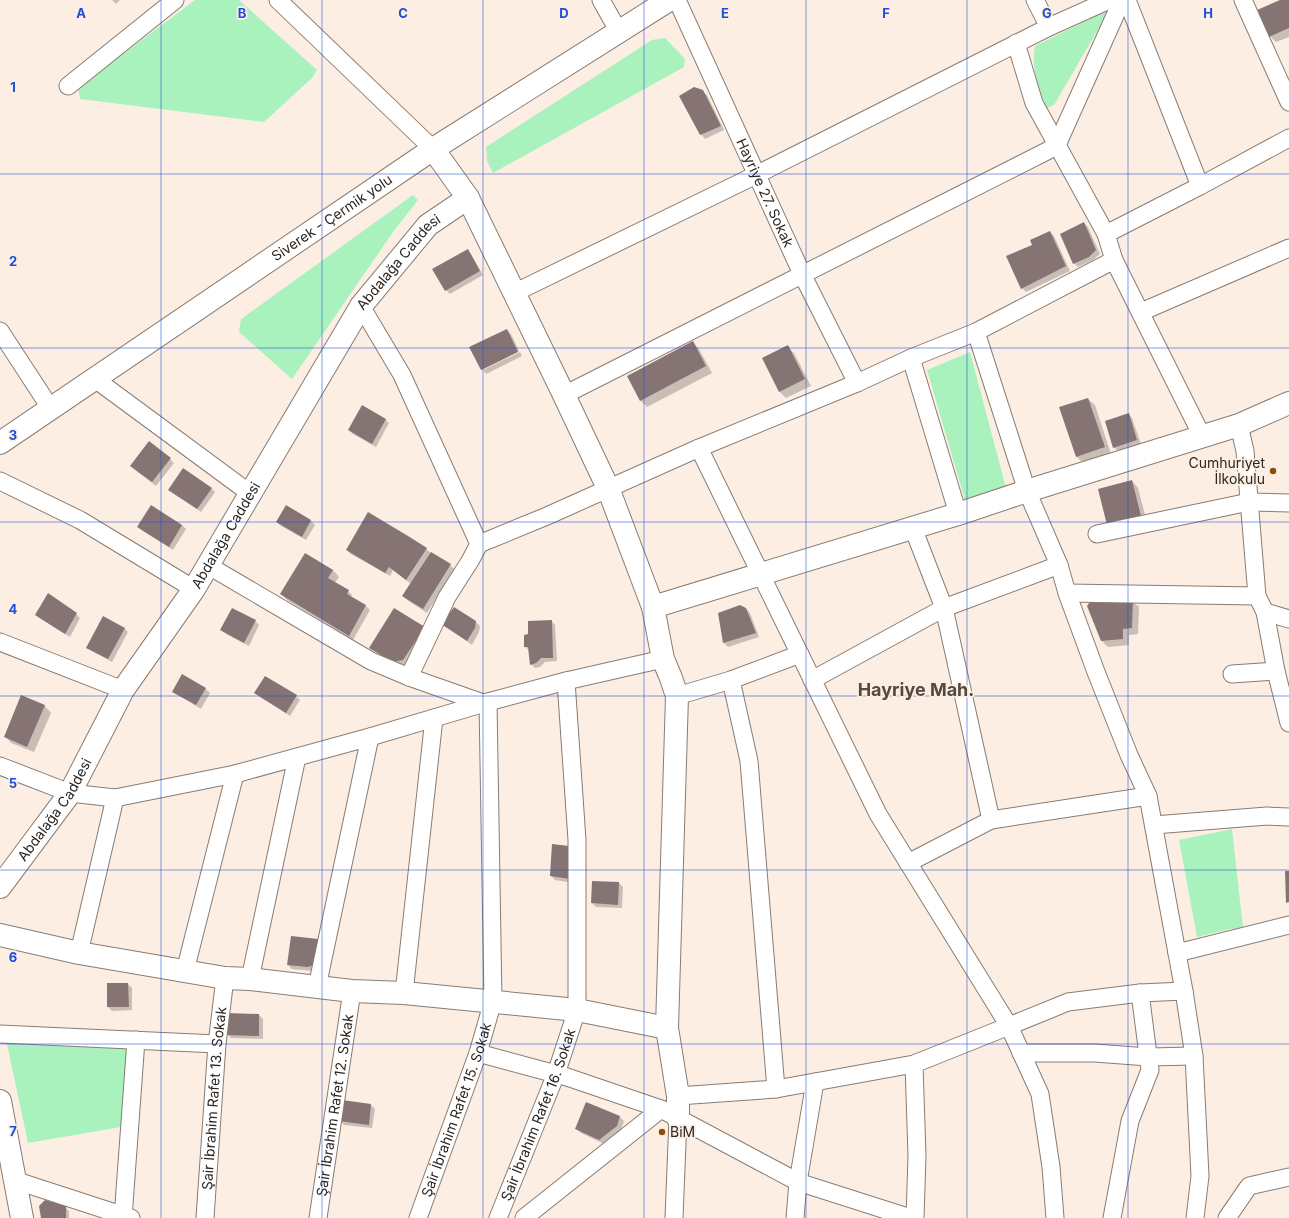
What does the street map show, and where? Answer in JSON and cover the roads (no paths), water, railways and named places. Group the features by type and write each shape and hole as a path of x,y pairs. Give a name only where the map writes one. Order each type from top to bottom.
{"street":[{"path":"68,86 175,0"},
{"path":"278,0 433,149 468,198 608,488 653,607 663,659 677,696 667,1028 678,1096 670,1114 674,1218"},
{"path":"601,0 619,32"},
{"name":"Siverek - Çermik yolu","path":"0,444 433,149 669,0"},
{"name":"Hayriye 27. Sokak","path":"677,0 802,274 857,383"},
{"path":"1034,0 1049,27"},
{"path":"514,293 756,175 1016,43 1110,0"},
{"path":"564,395 1040,155 1057,145 1122,0"},
{"path":"1127,0 1200,186"},
{"path":"1242,0 1289,102"},
{"path":"1016,43 1034,103 1106,234 1114,260 1202,436"},
{"path":"1106,234 1289,138"},
{"name":"Abdalağa Caddesi","path":"0,887 70,793 123,690 194,590 361,306 428,225 468,198"},
{"path":"1141,312 1289,248"},
{"path":"408,677 447,597 479,544 547,516 699,448 976,332 1114,260"},
{"path":"361,306 402,375 479,544"},
{"path":"0,331 51,409"},
{"path":"976,332 1027,491 1059,565 1067,593 1096,672 1129,755 1148,796 1184,991 1194,1056 1200,1176 1195,1218"},
{"path":"911,358 958,514"},
{"path":"95,379 251,494"},
{"path":"653,607 913,528 1239,425 1289,403"},
{"path":"1239,425 1245,451 1257,596 1265,612 1276,670 1289,724"},
{"path":"699,448 878,814 1009,1026 1040,1094 1051,1167 1055,1218"},
{"path":"0,481 80,520 194,590"},
{"path":"1097,534 1249,502 1289,503"},
{"path":"913,528 944,608 991,820"},
{"path":"812,680 944,608 1059,565"},
{"path":"208,566 371,661 408,677 485,703"},
{"path":"1067,593 1257,596"},
{"path":"1265,612 1289,619"},
{"path":"0,642 123,690"},
{"path":"677,696 731,680 800,654"},
{"path":"0,766 70,793 115,798 236,774 566,681 663,659"},
{"path":"1232,674 1276,670"},
{"path":"731,680 749,761 776,1089"},
{"name":"Şair İbrahim Rafet 16. Sokak","path":"498,1218 556,1074 577,1010 577,840 566,681"},
{"name":"Şair İbrahim Rafet 15. Sokak","path":"418,1218 478,1053 493,1001 485,703"},
{"path":"404,993 434,718"},
{"path":"317,987 370,737"},
{"path":"250,979 297,757"},
{"path":"185,971 236,774"},
{"path":"908,863 991,820 1148,796"},
{"path":"79,953 115,798"},
{"path":"1154,825 1267,816 1289,817"},
{"path":"1177,953 1289,925"},
{"path":"0,935 79,953 225,978 250,979 352,992 404,993 577,1010 667,1028"},
{"name":"Şair İbrahim Rafet 13. Sokak","path":"204,1218 217,1044 225,978"},
{"path":"678,1096 776,1089 914,1064 1068,1002 1140,993 1184,991"},
{"name":"Şair İbrahim Rafet 12. Sokak","path":"318,1218 352,992"},
{"path":"1112,1218 1130,1121 1150,1070 1140,993"},
{"path":"0,1034 217,1044"},
{"path":"14,1180 126,1217 136,1040"},
{"path":"478,1053 556,1074 670,1114 798,1182 911,1218"},
{"path":"1021,1053 1095,1053 1148,1057 1194,1056"},
{"path":"914,1064 917,1156 916,1218"},
{"path":"795,1218 798,1182 815,1082"},
{"path":"0,1101 22,1218"},
{"path":"524,1218 670,1114"},
{"path":"1227,1218 1249,1186 1289,1178"}],"place":[{"name":"Cumhuriyet İlkokulu","path":"1273,471"},
{"name":"BiM","path":"662,1132"}],"district":[{"name":"Hayriye Mah.","path":"916,690"}]}
